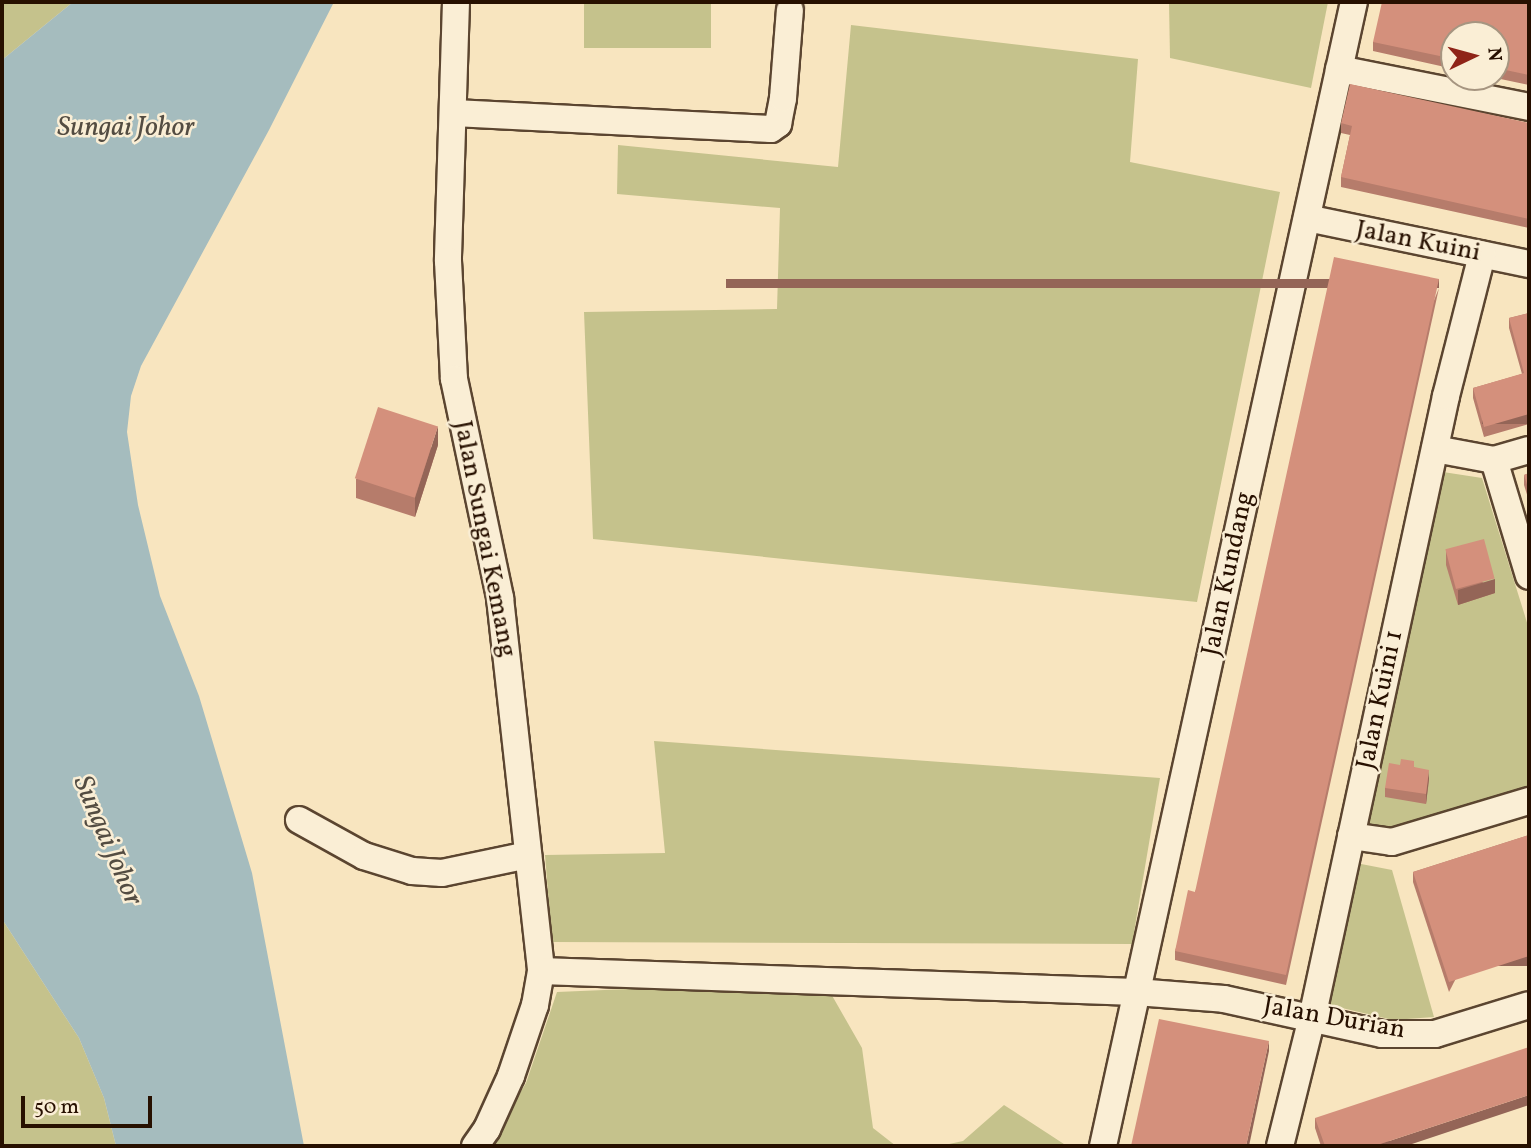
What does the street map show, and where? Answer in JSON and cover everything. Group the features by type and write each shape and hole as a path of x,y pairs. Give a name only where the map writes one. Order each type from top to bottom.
{"street":[{"name":"Jalan Sungai Kemang","path":"456,2 448,261 454,379 500,598 541,971 535,1005 511,1076 487,1129 475,1146"},
{"name":"Jalan Kundang","path":"1103,1146 1353,2"},
{"path":"454,113 771,129 778,124 783,98 790,10"},
{"path":"1339,69 1529,107"},
{"name":"Jalan Kuini","path":"1307,218 1529,264"},
{"name":"Jalan Kuini 1","path":"1280,1146 1312,1018 1435,449 1482,255"},
{"path":"1435,449 1494,460 1529,450"},
{"path":"1494,460 1529,576"},
{"path":"1351,836 1392,842 1529,801"},
{"path":"299,821 364,856 412,871 442,873 528,855"},
{"name":"Jalan Durian","path":"541,971 1136,992 1224,999 1382,1034 1435,1034 1529,1005"}],"shaded area":[{"path":"2,2 73,2 2,60"},
{"path":"584,2 711,2 711,48 584,48"},
{"path":"1169,2 1328,2 1311,88 1170,58"},
{"path":"851,25 1138,59 1130,162 1280,192 1197,602 593,539 584,312 777,309 780,208 617,194 618,145 838,167"},
{"path":"1443,472 1482,478 1529,629 1529,791 1394,833 1363,827"},
{"path":"654,741 1160,778 1132,944 552,942 545,855 665,853"},
{"path":"1356,863 1392,870 1434,1017 1393,1020 1325,1004"},
{"path":"2,919 79,1038 104,1098 116,1146 2,1146"},
{"path":"628,989 830,992 862,1048 873,1128 896,1146 488,1146 526,1083 557,992"},
{"path":"1004,1105 1067,1146 940,1146 963,1141"}],"water":[{"name":"Sungai Johor","path":"73,2 334,2 269,130 141,366 131,396 127,432 138,505 160,596 199,696 252,873 304,1146 116,1146 104,1098 79,1038 2,919 2,60"}],"building":[{"path":"1382,2 1529,2 1529,75 1510,71 1510,21 1440,21 1440,56 1373,42"},
{"path":"1350,84 1529,123 1529,219 1341,177 1352,126 1341,123"},
{"path":"1334,257 1439,279 1286,975 1175,951 1188,890 1195,892"},
{"path":"1529,313 1529,414 1484,427 1473,388 1524,373 1509,318"},
{"path":"378,407 438,426 415,498 355,478"},
{"path":"1529,473 1529,491 1524,475"},
{"path":"1484,539 1495,579 1456,589 1445,549"},
{"path":"1401,759 1414,761 1414,767 1429,770 1426,794 1385,788 1389,763 1400,765"},
{"path":"1529,835 1529,956 1449,982 1413,872"},
{"path":"1159,1019 1269,1041 1246,1146 1131,1146"},
{"path":"1529,1047 1529,1095 1374,1146 1325,1146 1315,1118"}]}
